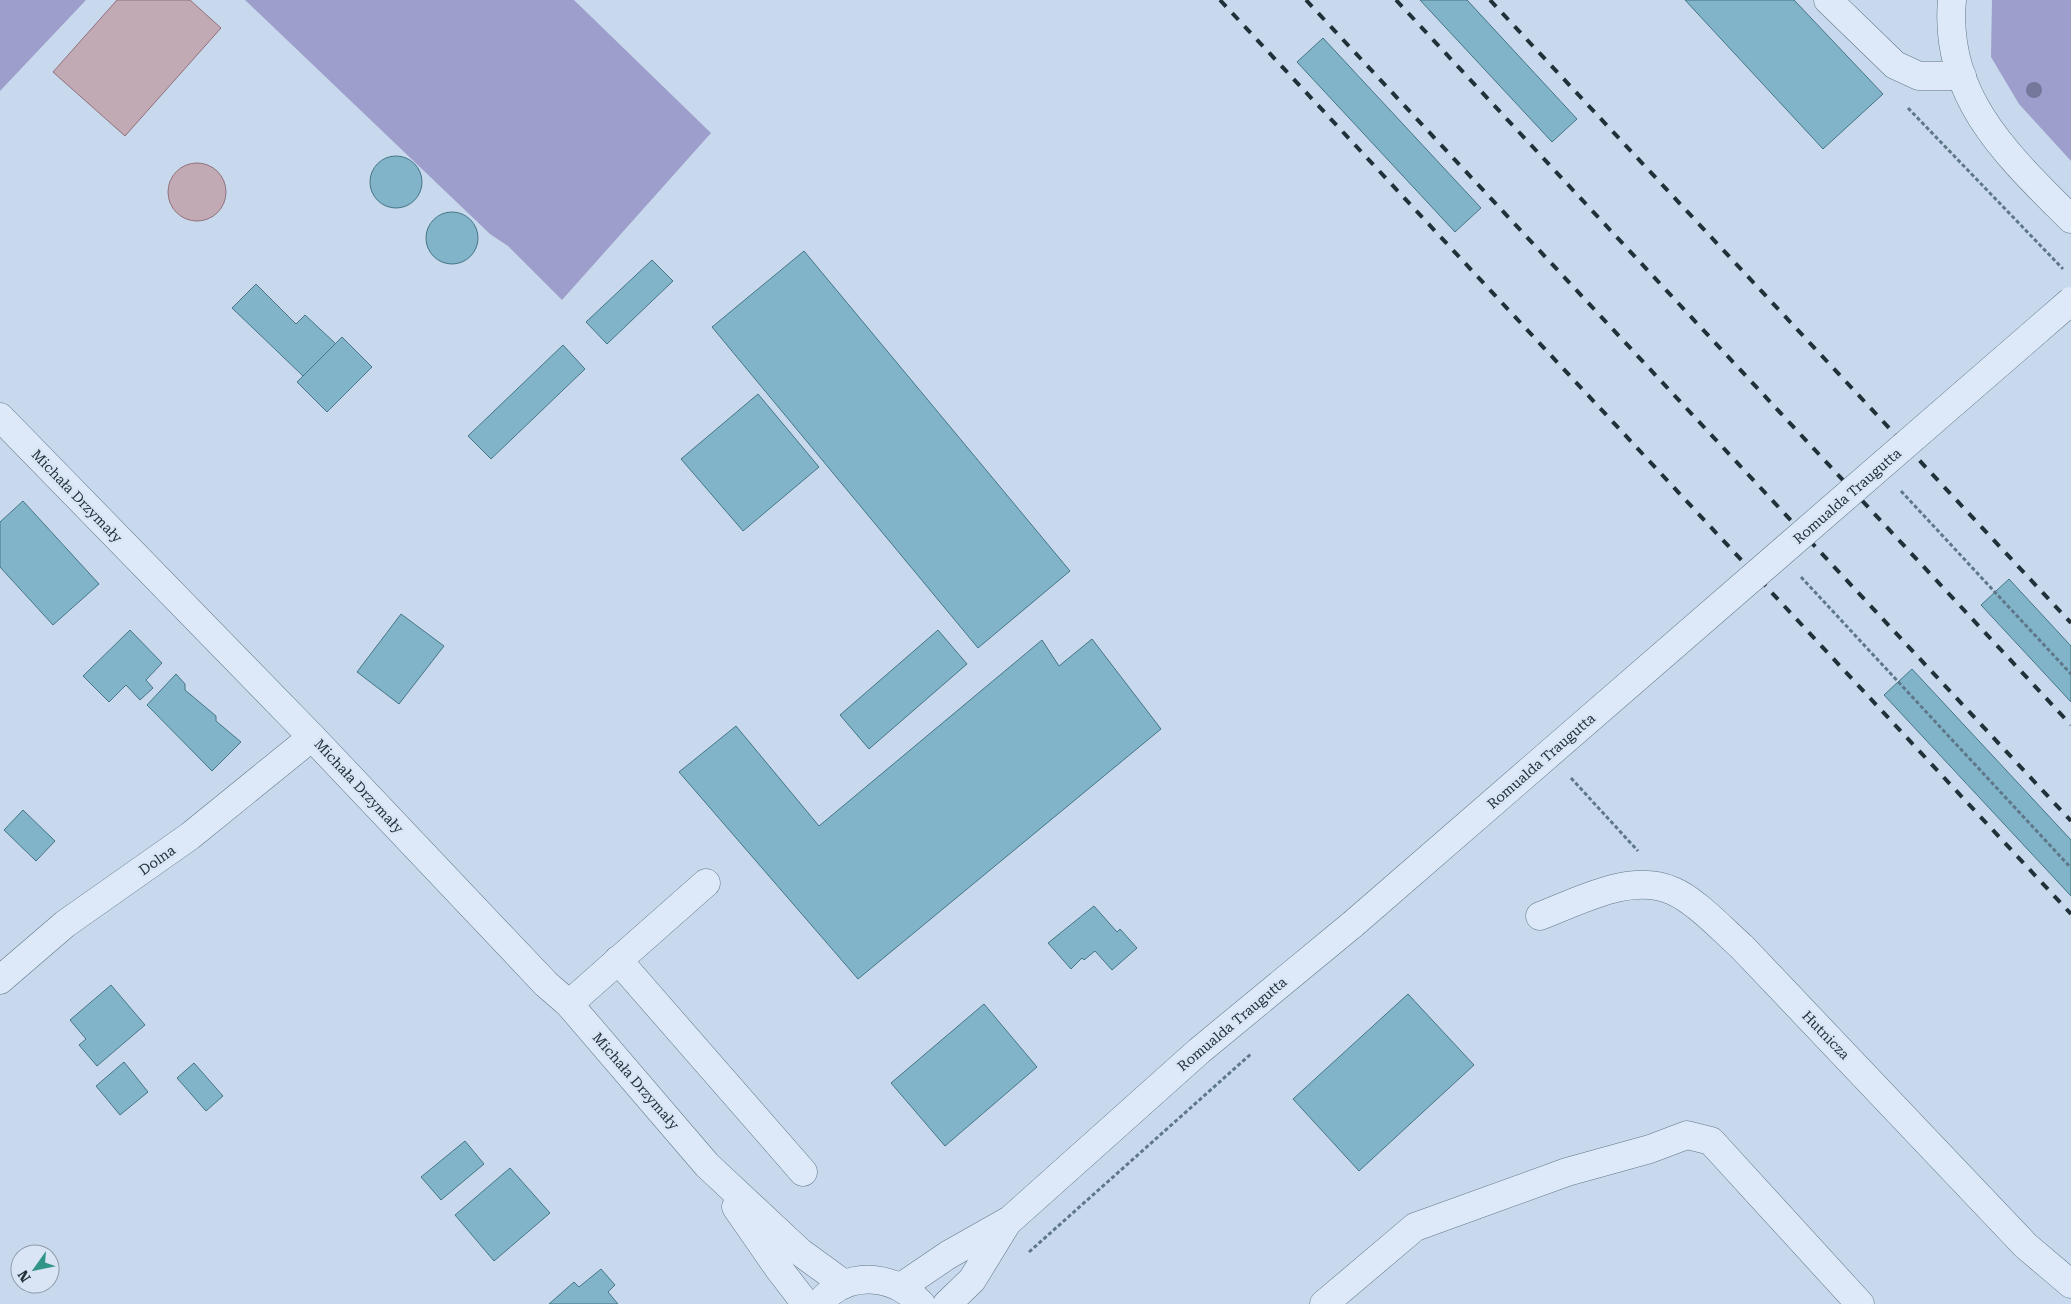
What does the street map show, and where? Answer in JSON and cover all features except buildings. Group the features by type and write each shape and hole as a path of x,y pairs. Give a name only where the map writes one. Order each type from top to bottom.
{"street":[{"path":"1828,0 1895,65 1919,76 1962,76"},
{"path":"1952,0 1951,24 1962,76 1981,119 1994,138 2071,219"},
{"name":"Romualda Traugutta","path":"1010,1220 1198,1051 1353,924 2071,301"},
{"name":"Michała Drzymały","path":"0,417 312,737 546,984 569,1004 707,1164"},
{"name":"Dolna","path":"0,980 65,924 190,836 312,737"},
{"path":"569,1004 706,883"},
{"name":"Hutnicza","path":"1540,916 1608,890 1635,884 1673,891 1701,910 1742,947 2026,1246 2071,1284"},
{"path":"618,960 803,1172"},
{"path":"1324,1304 1415,1227 1567,1172 1650,1149 1687,1135 1711,1142 1860,1304"},
{"path":"707,1164 800,1252 844,1284"},
{"path":"707,1164 778,1269 806,1304"},
{"path":"819,1304 826,1295 844,1284 864,1279 883,1280 911,1296 948,1255 1010,1220"},
{"path":"947,1304 972,1280 1010,1220"}],"path":[{"path":"1903,103 2065,271"},
{"path":"1899,489 2071,674"},
{"path":"1800,575 2071,868"},
{"path":"1569,775 1640,855"},
{"path":"1027,1254 1254,1051"}],"shaded area":[{"path":"0,0 86,0 0,91"},
{"path":"117,0 190,0 221,28 125,136 53,72"},
{"path":"245,0 574,0 711,133 562,300 508,246 490,234"},
{"path":"1992,0 2071,0 2071,161 2019,104 1991,57"},
{"path":"191,163 203,163 218,171 226,186 226,198 218,213 203,221 191,221 176,213 168,198 168,186 176,171"}],"railway":[{"path":"1220,0 2071,914"},
{"path":"1306,0 2071,821"},
{"path":"1396,0 2071,725"},
{"path":"1490,0 2071,623"}]}
